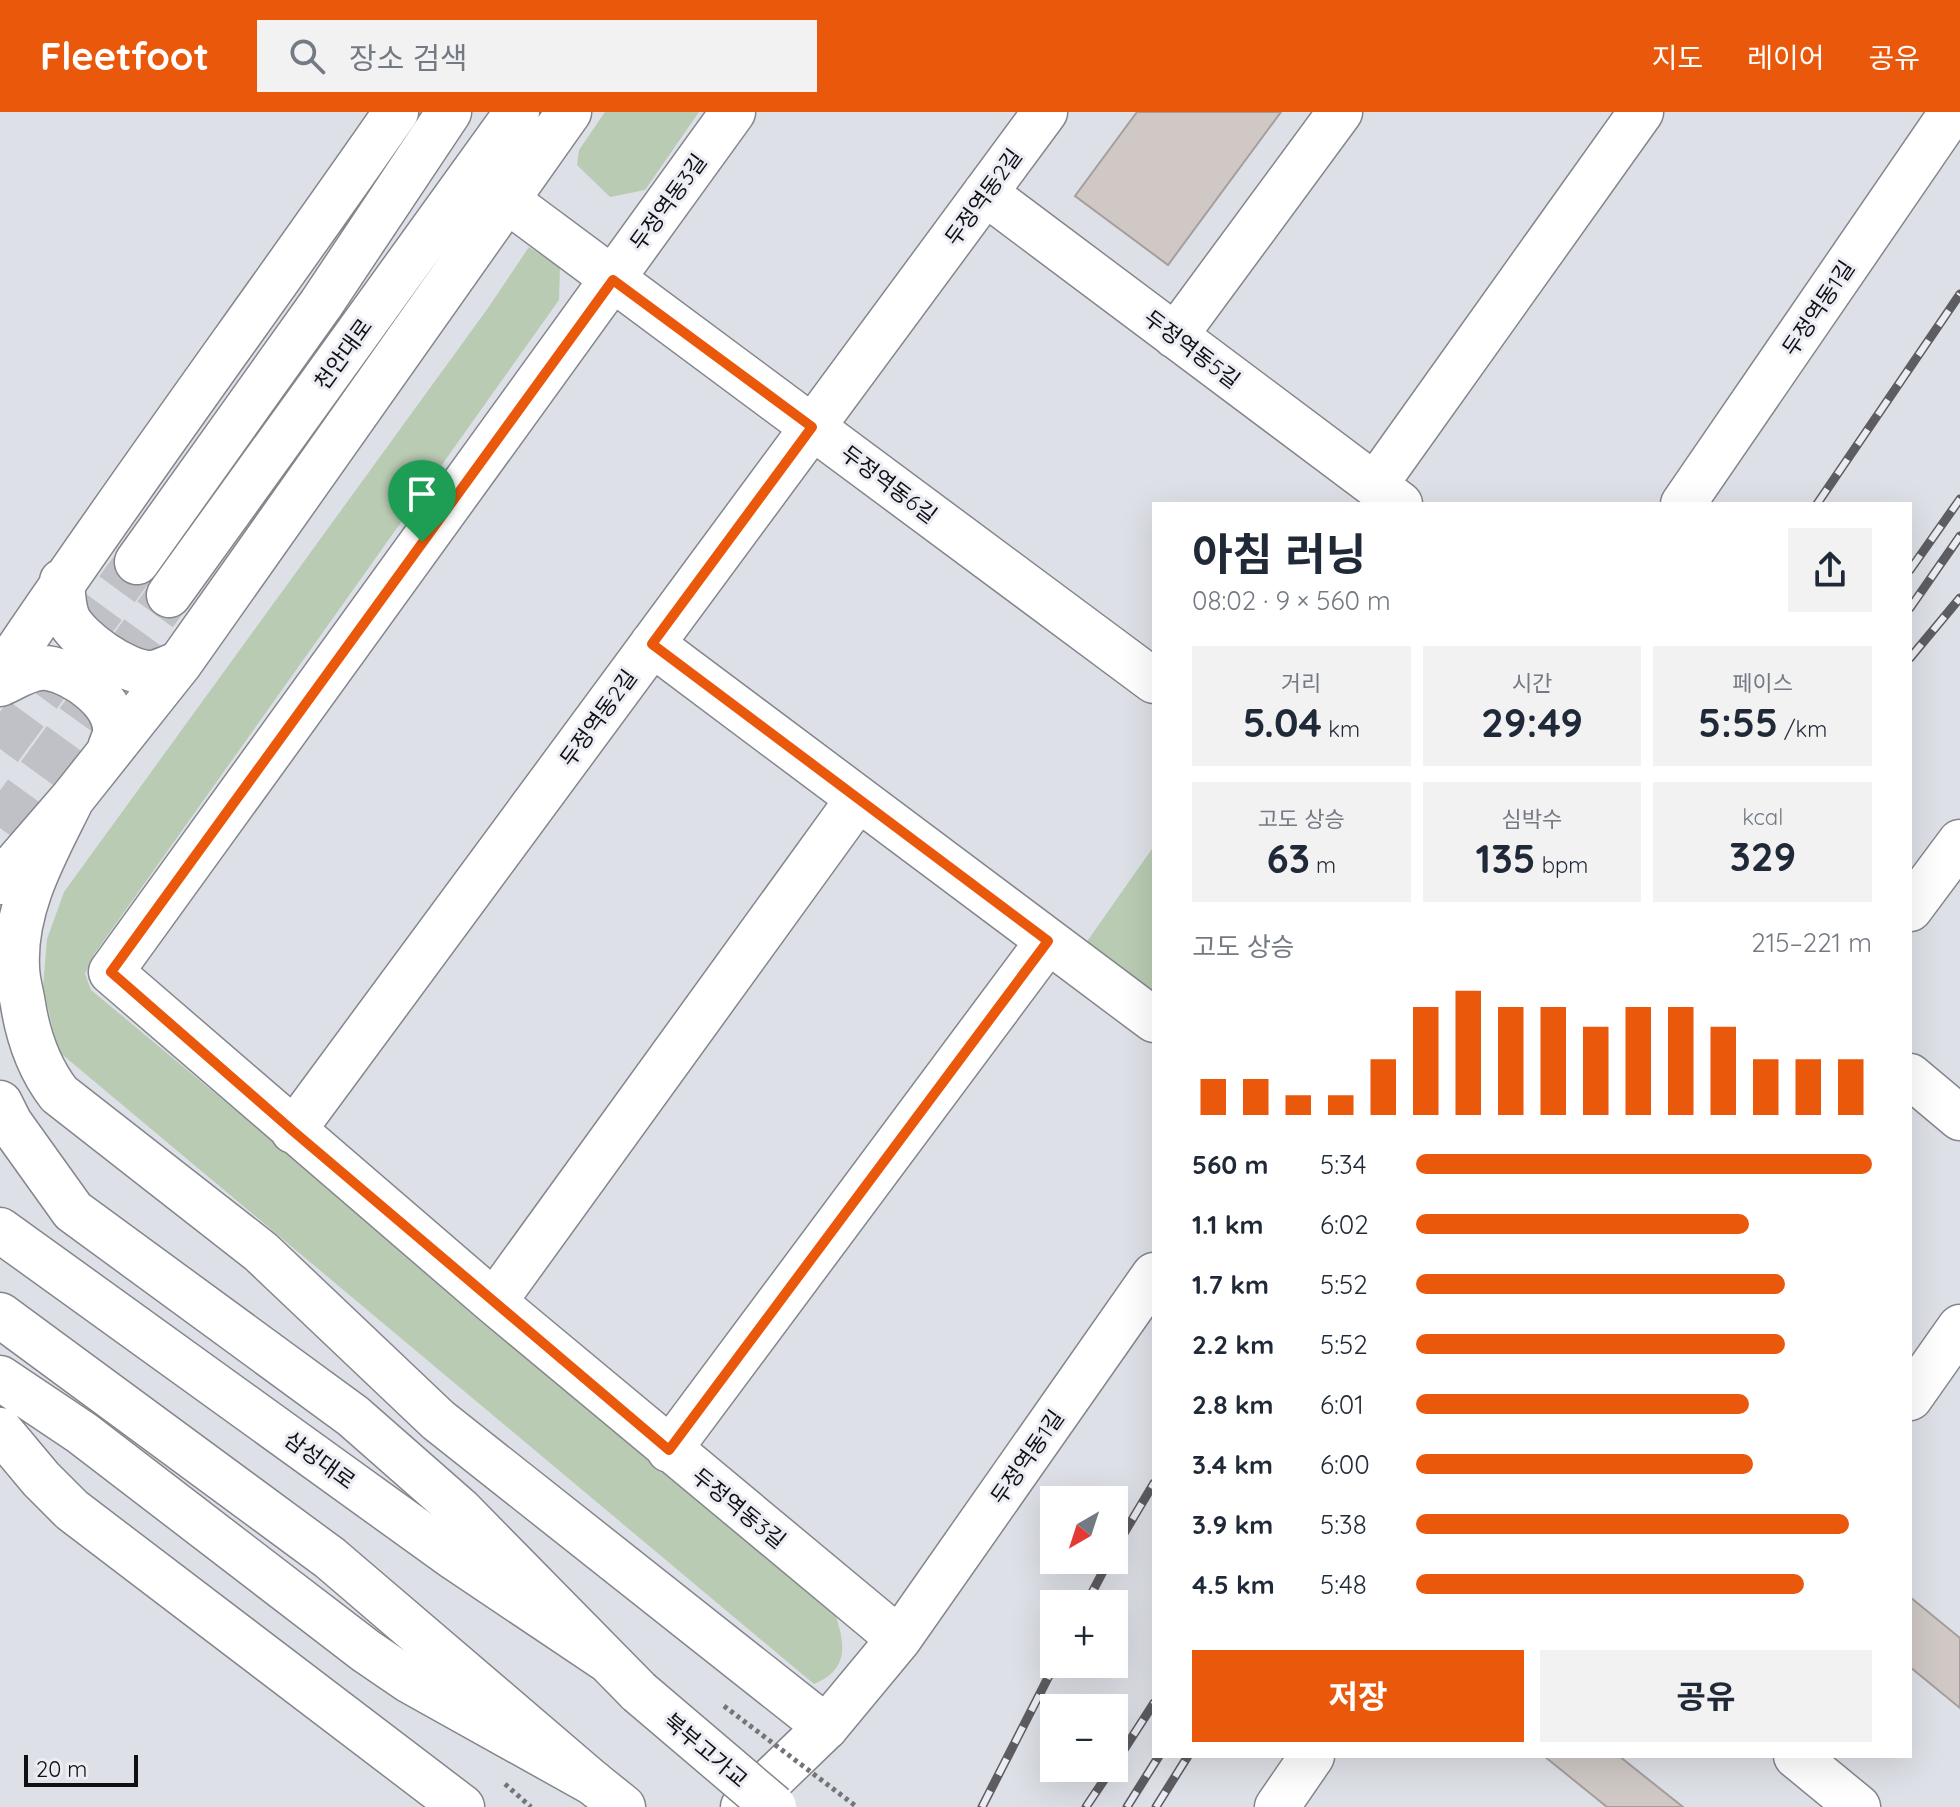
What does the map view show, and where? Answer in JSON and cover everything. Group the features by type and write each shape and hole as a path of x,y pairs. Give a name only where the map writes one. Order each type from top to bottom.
{"main road":[{"path":"0,676 62,581 277,284 396,112"},
{"path":"137,562 321,304 449,112"},
{"name":"천안대로","path":"169,595 517,112"},
{"path":"0,882 72,799 180,663 569,112"},
{"name":"두정역동3길","path":"733,112 111,972 494,1302 899,1639"},
{"name":"두정역동2길","path":"293,1131 1045,112"},
{"path":"1175,336 1340,112"},
{"path":"1388,495 1641,112"},
{"name":"두정역동1길","path":"1684,502 1949,113"},
{"name":"두정역동5길","path":"985,193 1388,495"},
{"name":"두정역동6길","path":"508,201 1152,680"},
{"path":"62,581 68,617 74,628 105,655 125,666 150,673 180,663"},
{"path":"652,644 1152,1019"},
{"path":"0,684 31,670 47,668 76,679 94,692 112,717 115,733 109,752"},
{"path":"72,799 37,870 20,925 17,968 26,1022 43,1073 59,1094 261,1252 438,1420 826,1727"},
{"path":"494,1302 858,799"},
{"path":"1912,906 1960,842"},
{"path":"669,1450 1048,941"},
{"path":"1912,1078 1960,1118"},
{"path":"0,1103 10,1123 73,1211"},
{"path":"0,1157 353,1416 460,1510 604,1658"},
{"name":"삼성대로","path":"0,1230 452,1556 604,1658 639,1692"},
{"name":"두정역동1길","path":"743,1807 826,1727 899,1639 1152,1278"},
{"path":"0,1315 330,1558 608,1795"},
{"path":"1912,1395 1960,1327"},
{"path":"0,1378 82,1433 366,1651 410,1681 608,1795"},
{"path":"0,1430 72,1510 462,1807"},
{"name":"북부고가교","path":"639,1692 774,1807"},
{"path":"1277,1807 1311,1758"},
{"path":"1798,1758 1858,1807"}],"path":[{"path":"717,1700 857,1807"}],"green space":[{"path":"605,112 699,112 645,190 610,197 577,165 579,150"},
{"path":"529,247 560,267 559,300 95,953 85,974 91,990 832,1606 842,1641 840,1661 835,1670 814,1684 58,1051 43,987 47,939 64,892 488,308"},
{"path":"1152,849 1152,1003 1081,950"}],"building":[{"path":"1137,112 1281,112 1168,265 1075,196"},
{"path":"1912,1599 1960,1638 1960,1708 1912,1669"},
{"path":"1546,1758 1622,1758 1683,1807 1607,1807"}],"tunnel":[{"path":"0,749 137,562"},
{"path":"0,828 169,595"}],"railway":[{"path":"1818,502 1960,294"},
{"path":"1912,567 1960,499"},
{"path":"1912,605 1960,536"},
{"path":"1912,656 1960,598"},
{"path":"1128,1527 1152,1486"},
{"path":"1093,1590 1102,1574"},
{"path":"982,1807 1048,1678"},
{"path":"1128,1743 1152,1706"},
{"path":"1127,1807 1158,1758"},
{"path":"1156,1807 1187,1758"},
{"path":"1086,1807 1103,1782"}],"route":[{"path":"613,280 812,427 652,644 1048,941 669,1450 111,972 422,542 613,280"}]}
